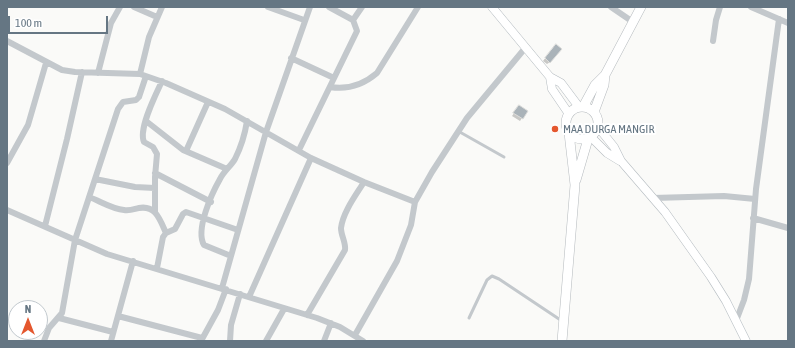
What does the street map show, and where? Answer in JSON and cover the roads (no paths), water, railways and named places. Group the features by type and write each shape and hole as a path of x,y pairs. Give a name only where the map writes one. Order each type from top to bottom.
{"main road":[{"path":"492,7 550,77 561,83 581,107 594,112 598,119 598,127 614,147 621,161 665,212 711,277 726,300 746,341"},
{"path":"562,341 575,185 569,133 566,125 569,114 581,107 595,85 605,75 641,7"},
{"path":"594,112 604,85 605,75"},
{"path":"550,77 552,89 569,114"},
{"path":"575,185 589,138 598,127"},
{"path":"569,133 579,139 589,138 607,153 621,161"}],"street":[{"path":"98,73 111,22 120,7"},
{"path":"134,7 157,17"},
{"path":"44,341 49,328 59,318 64,308 76,240 118,109 123,102 136,100 139,97 149,37 162,7"},
{"path":"268,7 304,20"},
{"path":"118,316 202,340 220,305 231,256 266,132 304,20 310,7"},
{"path":"300,150 356,31 353,20 329,7"},
{"path":"353,20 362,7"},
{"path":"330,87 346,88 363,83 377,73 418,7"},
{"path":"611,7 633,22"},
{"path":"713,41 716,20 720,7"},
{"path":"751,7 788,23"},
{"path":"736,321 744,300 749,279 755,199 778,19"},
{"path":"7,41 46,63 62,70 143,75 162,81 247,121 300,150 311,158 364,182 415,202"},
{"path":"355,336 401,253 411,225 415,202 458,131 526,47"},
{"path":"291,58 334,78"},
{"path":"7,163 28,125 46,63"},
{"path":"45,226 82,72"},
{"path":"162,81 146,121 143,131 143,139 156,150 155,211 166,233"},
{"path":"186,151 208,102"},
{"path":"146,121 173,143 186,151 227,169"},
{"path":"231,256 204,245 201,236 204,217 220,180 237,154 247,121"},
{"path":"248,297 311,158"},
{"path":"155,173 211,202"},
{"path":"95,179 135,187 155,188"},
{"path":"307,315 345,250 342,224 353,200 364,182"},
{"path":"653,198 724,196 755,199"},
{"path":"89,197 121,210 128,211 145,208 155,211"},
{"path":"7,210 106,254 157,268 331,323 363,341"},
{"path":"157,268 163,237 166,233 175,229 183,214 186,212 238,230"},
{"path":"753,218 788,228"},
{"path":"110,341 133,261"},
{"path":"230,341 231,325 240,294"},
{"path":"266,341 284,309"},
{"path":"59,318 113,332"},
{"path":"324,341 331,323"}],"lane":[{"path":"458,131 504,157"},
{"path":"469,318 487,280 492,276 499,279 564,322"}],"place":[{"name":"MAA DURGA MANGIR","path":"555,129"}]}
